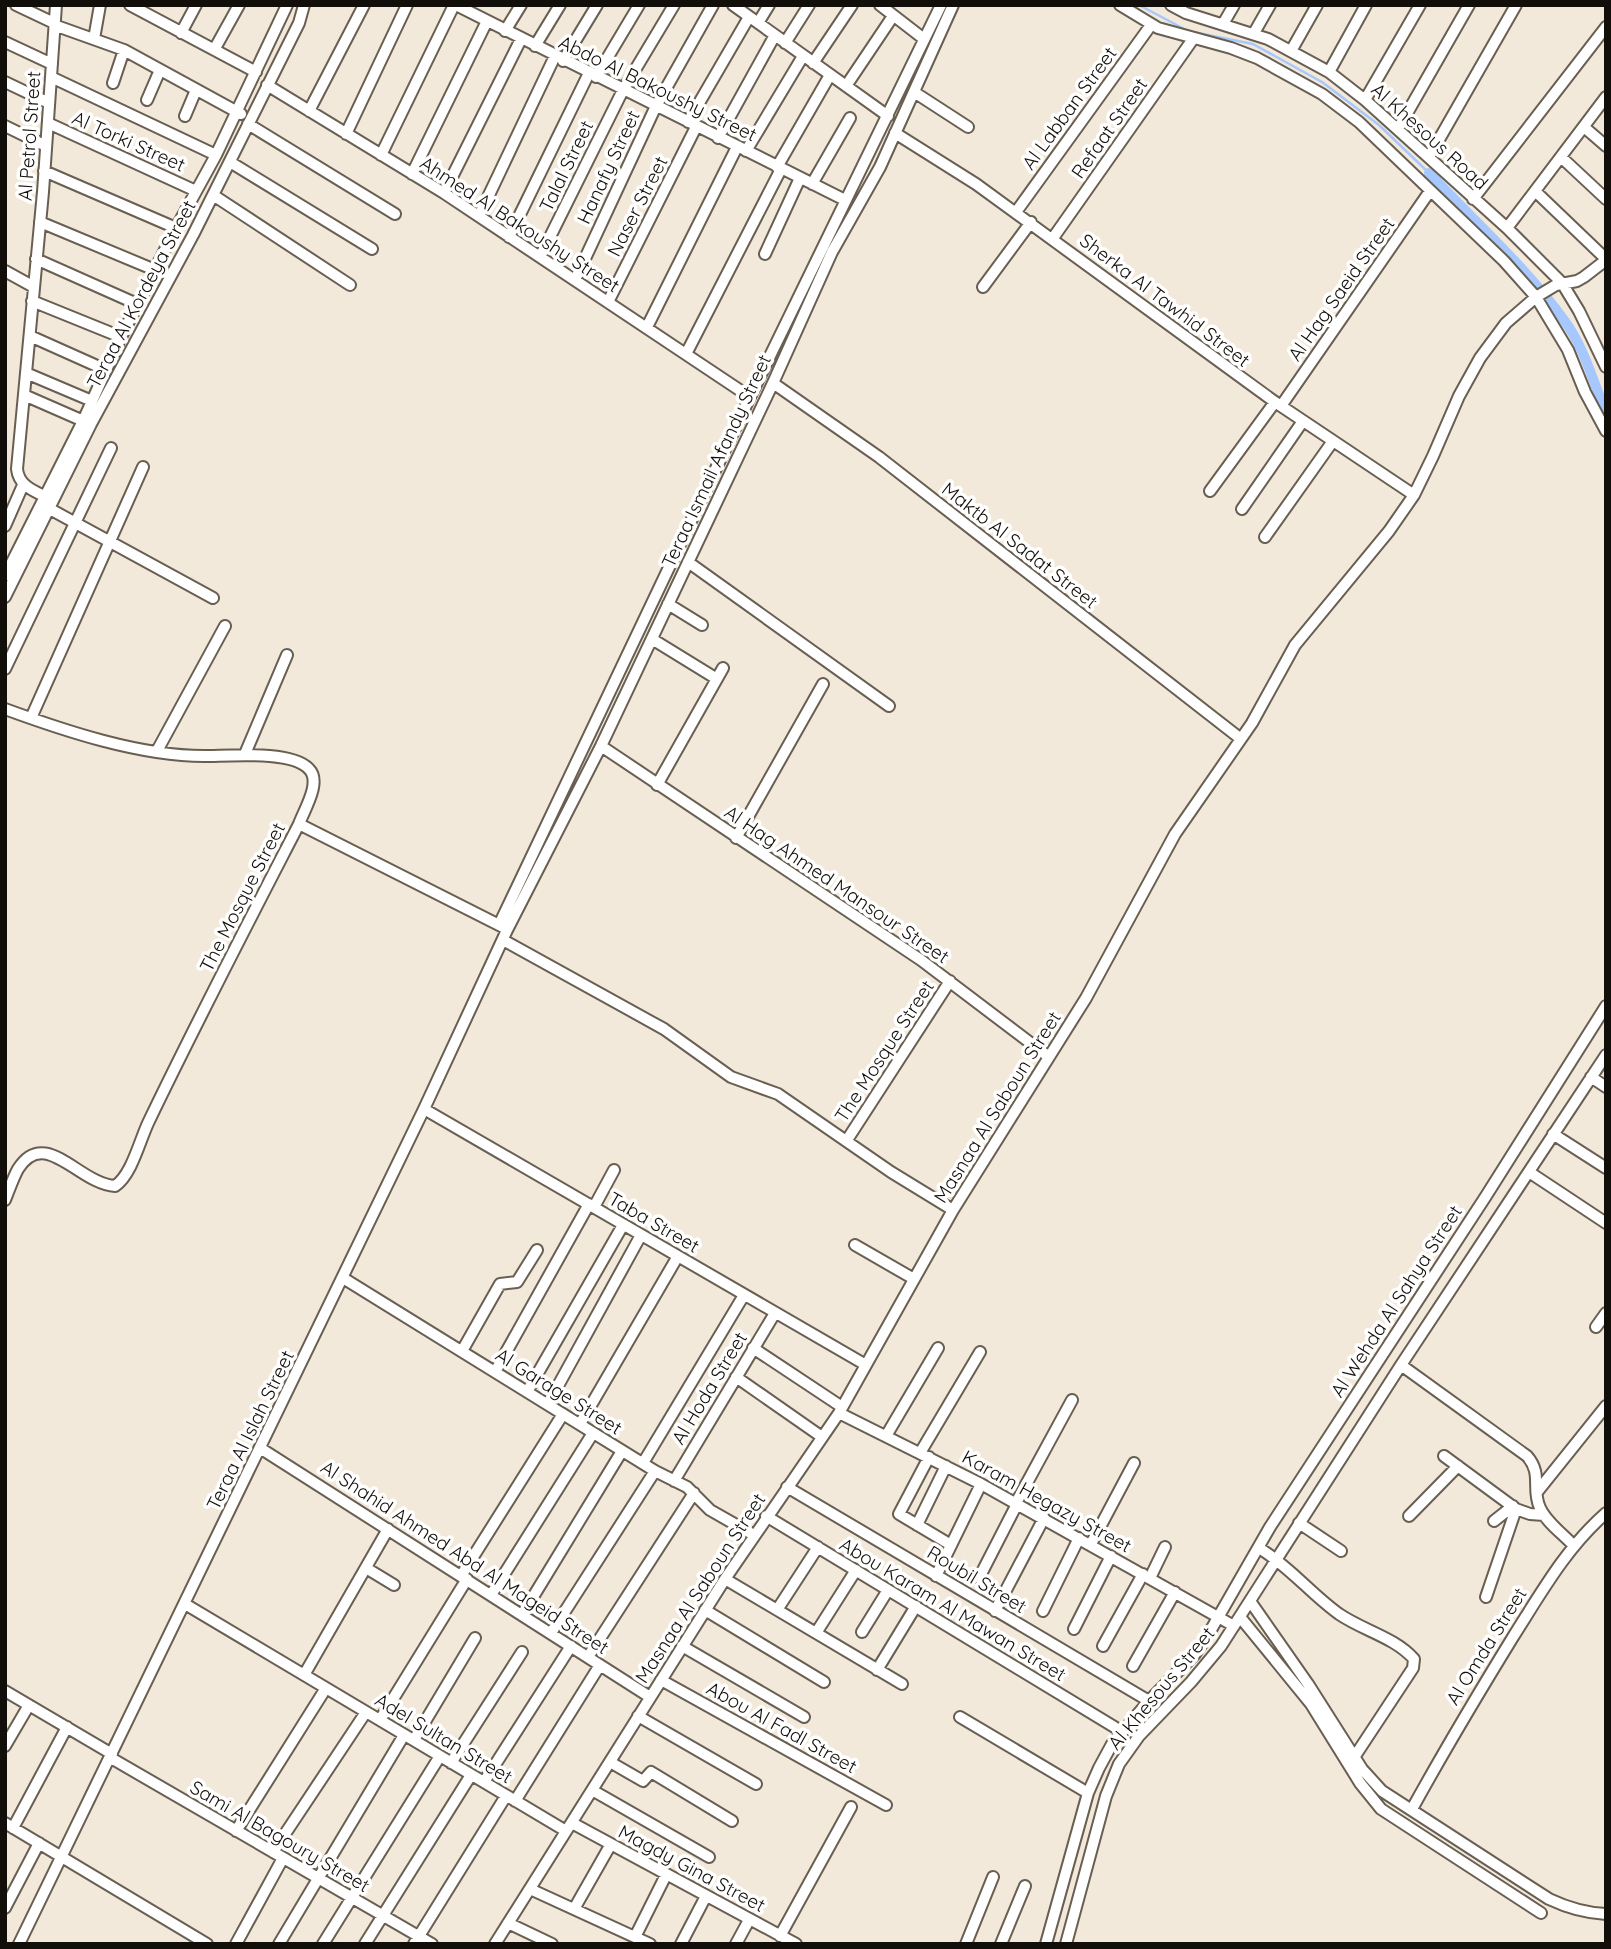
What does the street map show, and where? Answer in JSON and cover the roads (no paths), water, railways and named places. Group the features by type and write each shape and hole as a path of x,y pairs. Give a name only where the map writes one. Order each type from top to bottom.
{"street":[{"path":"16,5 54,24 124,50 237,112 395,214"},
{"name":"Al Petrol Street","path":"23,485 17,469 40,222 56,5"},
{"path":"93,39 100,5"},
{"path":"130,5 151,10 181,33 256,72"},
{"path":"181,33 196,5"},
{"path":"214,50 239,5"},
{"name":"Teraa Al Kordeya Street","path":"87,422 92,401 121,337 216,155 287,5"},
{"name":"Teraa Al Kordeya Street","path":"5,597 87,422 213,195 299,23 304,5"},
{"path":"309,111 364,5"},
{"path":"346,134 407,5"},
{"path":"381,155 455,5"},
{"name":"Abdo Al Bakoushy Street","path":"455,5 479,10 487,21 505,31 845,200"},
{"path":"505,31 521,5"},
{"path":"536,46 560,5"},
{"path":"479,216 559,58 597,5"},
{"path":"509,237 592,75 639,5"},
{"name":"Talal Street","path":"540,257 623,90 674,5"},
{"name":"Hanafy Street","path":"575,280 656,107 713,5"},
{"path":"733,5 888,116"},
{"name":"Naser Street","path":"608,302 692,124 753,20 769,5"},
{"path":"785,43 810,5"},
{"path":"813,63 852,5"},
{"name":"Teraa Ismail Afandy Street","path":"503,931 750,397 941,5"},
{"name":"Teraa Ismail Afandy Street","path":"503,931 601,746 832,252 874,179 953,5"},
{"path":"1120,5 1151,25 1257,58 1322,94 1359,122 1538,296 1568,350 1585,392 1606,432"},
{"name":"Al Khesous Road","path":"1171,5 1254,33 1291,51 1329,72 1365,100 1507,228 1559,284 1579,311 1606,366"},
{"path":"1223,24 1234,5"},
{"path":"1254,33 1270,5"},
{"path":"1291,51 1317,5"},
{"path":"1329,72 1366,5"},
{"path":"1365,100 1420,5"},
{"path":"1398,129 1469,5"},
{"path":"1429,157 1516,5"},
{"path":"846,86 888,9 925,39"},
{"path":"412,174 487,21"},
{"name":"Al Labban Street","path":"1016,212 1151,25"},
{"path":"1473,199 1606,27"},
{"path":"718,138 775,35"},
{"path":"444,193 521,39"},
{"name":"Refaat Street","path":"1053,238 1193,39"},
{"path":"5,41 52,64"},
{"path":"113,83 124,50"},
{"path":"647,327 742,149 803,55"},
{"path":"147,100 160,70"},
{"path":"686,354 779,168 830,75"},
{"path":"51,77 216,155"},
{"path":"5,82 49,103"},
{"name":"Ahmed Al Bakoushy Street","path":"267,85 444,193 750,397"},
{"path":"185,116 197,90"},
{"path":"914,92 968,127"},
{"path":"1507,228 1606,97"},
{"path":"812,184 850,118"},
{"name":"Al Torki Street","path":"48,123 197,191"},
{"path":"5,126 46,146"},
{"path":"1584,127 1604,140"},
{"name":"Sherka Al Tawhid Street","path":"895,133 1031,222 1278,404 1414,495"},
{"path":"1561,157 1606,199"},
{"path":"230,162 372,249"},
{"path":"44,171 176,228"},
{"path":"765,254 800,178"},
{"name":"Al Hag Saeid Street","path":"1210,491 1278,404 1430,191"},
{"path":"1535,191 1606,260"},
{"path":"213,195 350,285"},
{"path":"40,222 155,270"},
{"path":"983,287 1031,222"},
{"path":"36,259 137,304"},
{"name":"Masnaa Al Saboun Street","path":"495,1944 725,1578 841,1410 953,1210 1114,950 1174,834 1241,739 1295,645 1389,531 1414,495 1464,386 1480,358 1506,323 1538,296 1559,284 1577,281 1606,260"},
{"path":"5,271 34,287"},
{"path":"33,301 121,337"},
{"path":"30,336 106,370"},
{"path":"26,373 92,401"},
{"name":"Maktb Al Sadat Street","path":"773,383 879,457 1241,739"},
{"path":"24,395 87,422"},
{"path":"1242,509 1303,421"},
{"path":"1265,537 1332,440"},
{"path":"5,669 111,448"},
{"path":"726,448 737,455"},
{"path":"31,718 143,467"},
{"path":"5,526 23,485 75,523 213,598"},
{"name":"Teraa Al Kordeya Street","path":"5,576 49,502"},
{"path":"688,562 889,706"},
{"path":"668,604 702,625"},
{"path":"157,751 225,626"},
{"path":"652,639 717,679"},
{"path":"245,754 286,655"},
{"path":"657,785 723,668"},
{"path":"736,838 822,684"},
{"name":"The Mosque Street","path":"5,709 90,736 157,751 202,756 245,754 279,757 301,763 312,771 314,779 299,824 185,1044 127,1174 115,1186 107,1185 93,1180 48,1153 36,1152 30,1154 18,1169 5,1200"},
{"name":"Al Hag Ahmed Mansour Street","path":"601,746 873,927 950,981 1049,1057"},
{"path":"299,824 503,931 664,1030 731,1077 778,1094 891,1172 953,1210"},
{"name":"Teraa Al Islah Street","path":"19,1944 424,1109 503,931"},
{"name":"The Mosque Street","path":"847,1140 950,981"},
{"name":"Al Wehda Al Sahya Street","path":"1219,1618 1259,1548 1606,1006"},
{"name":"Al Wehda Al Sahya Street","path":"1237,1622 1401,1364 1606,1055"},
{"path":"1591,1077 1606,1087"},
{"name":"Taba Street","path":"424,1109 866,1366"},
{"path":"1553,1134 1606,1168"},
{"path":"495,1372 614,1170"},
{"path":"1529,1172 1606,1223"},
{"path":"1486,1196 1505,1208"},
{"path":"527,1392 624,1225"},
{"path":"548,1404 641,1235"},
{"path":"856,1244 914,1279"},
{"path":"462,1351 500,1284 517,1282 537,1250"},
{"path":"580,1424 678,1256"},
{"name":"Al Garage Street","path":"343,1278 694,1493 710,1510 754,1535"},
{"path":"643,1463 744,1295"},
{"path":"491,1299 503,1306"},
{"path":"1597,1327 1606,1312"},
{"name":"Al Hoda Street","path":"674,1481 775,1313"},
{"name":"Karam Hegazy Street","path":"753,1348 841,1410 886,1436 1017,1503 1219,1618 1237,1622"},
{"path":"886,1436 938,1348"},
{"path":"951,1545 899,1514 924,1455 980,1352"},
{"path":"1401,1364 1527,1456 1536,1472 1538,1502 1544,1515 1573,1545"},
{"path":"736,1377 822,1437"},
{"path":"979,1578 1072,1400"},
{"path":"1537,1492 1606,1406"},
{"path":"380,1720 563,1413"},
{"path":"491,1595 593,1433"},
{"name":"Al Shahid Ahmed Abd Al Mageid Street","path":"260,1448 650,1697"},
{"path":"522,1615 622,1451"},
{"path":"1444,1455 1515,1507 1530,1514 1544,1515"},
{"path":"1091,1544 1134,1463"},
{"path":"917,1525 946,1466"},
{"path":"1409,1516 1458,1466"},
{"path":"551,1633 655,1471"},
{"path":"936,1576 981,1484"},
{"name":"Roubil Street","path":"787,1487 1149,1701"},
{"path":"588,1657 694,1493"},
{"path":"1494,1521 1515,1507"},
{"path":"1486,1597 1515,1507"},
{"name":"Al Omda Street","path":"1412,1810 1459,1723 1573,1545 1606,1513"},
{"name":"Abou Karam Al Mawan Street","path":"766,1516 1121,1731"},
{"path":"995,1611 1044,1518"},
{"path":"1299,1523 1341,1551"},
{"path":"304,1675 388,1529"},
{"path":"1043,1611 1079,1538"},
{"path":"777,1610 818,1547"},
{"path":"1103,1646 1165,1548"},
{"path":"1259,1548 1276,1558 1337,1612 1362,1628 1386,1637 1414,1659 1413,1668 1355,1756"},
{"path":"1074,1629 1111,1556"},
{"path":"366,1568 394,1585"},
{"path":"816,1633 856,1570"},
{"path":"725,1578 902,1684"},
{"path":"862,1632 888,1590"},
{"path":"1133,1666 1175,1592"},
{"path":"1250,1601 1308,1684 1362,1769 1382,1791 1549,1899 1582,1912 1606,1914"},
{"name":"Adel Sultan Street","path":"185,1604 511,1798 569,1827"},
{"path":"877,1670 916,1606"},
{"path":"705,1610 824,1682"},
{"name":"Al Khesous Street","path":"1046,1944 1088,1793 1098,1768 1121,1731 1195,1654 1219,1618"},
{"path":"1237,1622 1311,1704 1360,1783 1381,1808 1541,1913"},
{"name":"Al Khesous Street","path":"1066,1944 1106,1796 1119,1764 1139,1736 1206,1665 1237,1622"},
{"path":"279,1944 318,1878 475,1638"},
{"path":"484,1782 571,1646"},
{"path":"682,1646 804,1717"},
{"path":"451,1763 522,1652"},
{"path":"416,1940 600,1665"},
{"name":"Abou Al Fadl Street","path":"661,1680 886,1805"},
{"path":"236,1831 326,1688"},
{"name":"Sami Al Bagoury Street","path":"5,1691 236,1831 383,1915 416,1940 432,1944"},
{"path":"5,1746 29,1705"},
{"path":"236,1944 278,1855 366,1712"},
{"path":"638,1716 756,1784"},
{"path":"960,1717 1088,1793"},
{"path":"67,1727 7,1825 207,1944"},
{"path":"323,1944 440,1756"},
{"path":"610,1762 643,1781 651,1772 732,1821"},
{"path":"365,1944 471,1774"},
{"path":"592,1790 709,1857"},
{"path":"780,1936 851,1807"},
{"path":"1424,1836 1433,1823"},
{"name":"Magdy Gina Street","path":"569,1827 611,1844 793,1943"},
{"path":"5,1908 38,1843"},
{"path":"574,1909 611,1844"},
{"path":"635,1937 666,1875"},
{"path":"965,1944 993,1877"},
{"path":"1001,1944 1025,1886"},
{"path":"530,1889 650,1944"},
{"path":"681,1944 706,1896"},
{"path":"736,1944 749,1920"},
{"path":"508,1923 552,1944"}],"waterway":[{"path":"1139,5 1188,31 1253,44 1322,82 1379,125 1429,173"},
{"path":"1429,173 1516,263 1564,320 1583,353 1606,414"}]}
